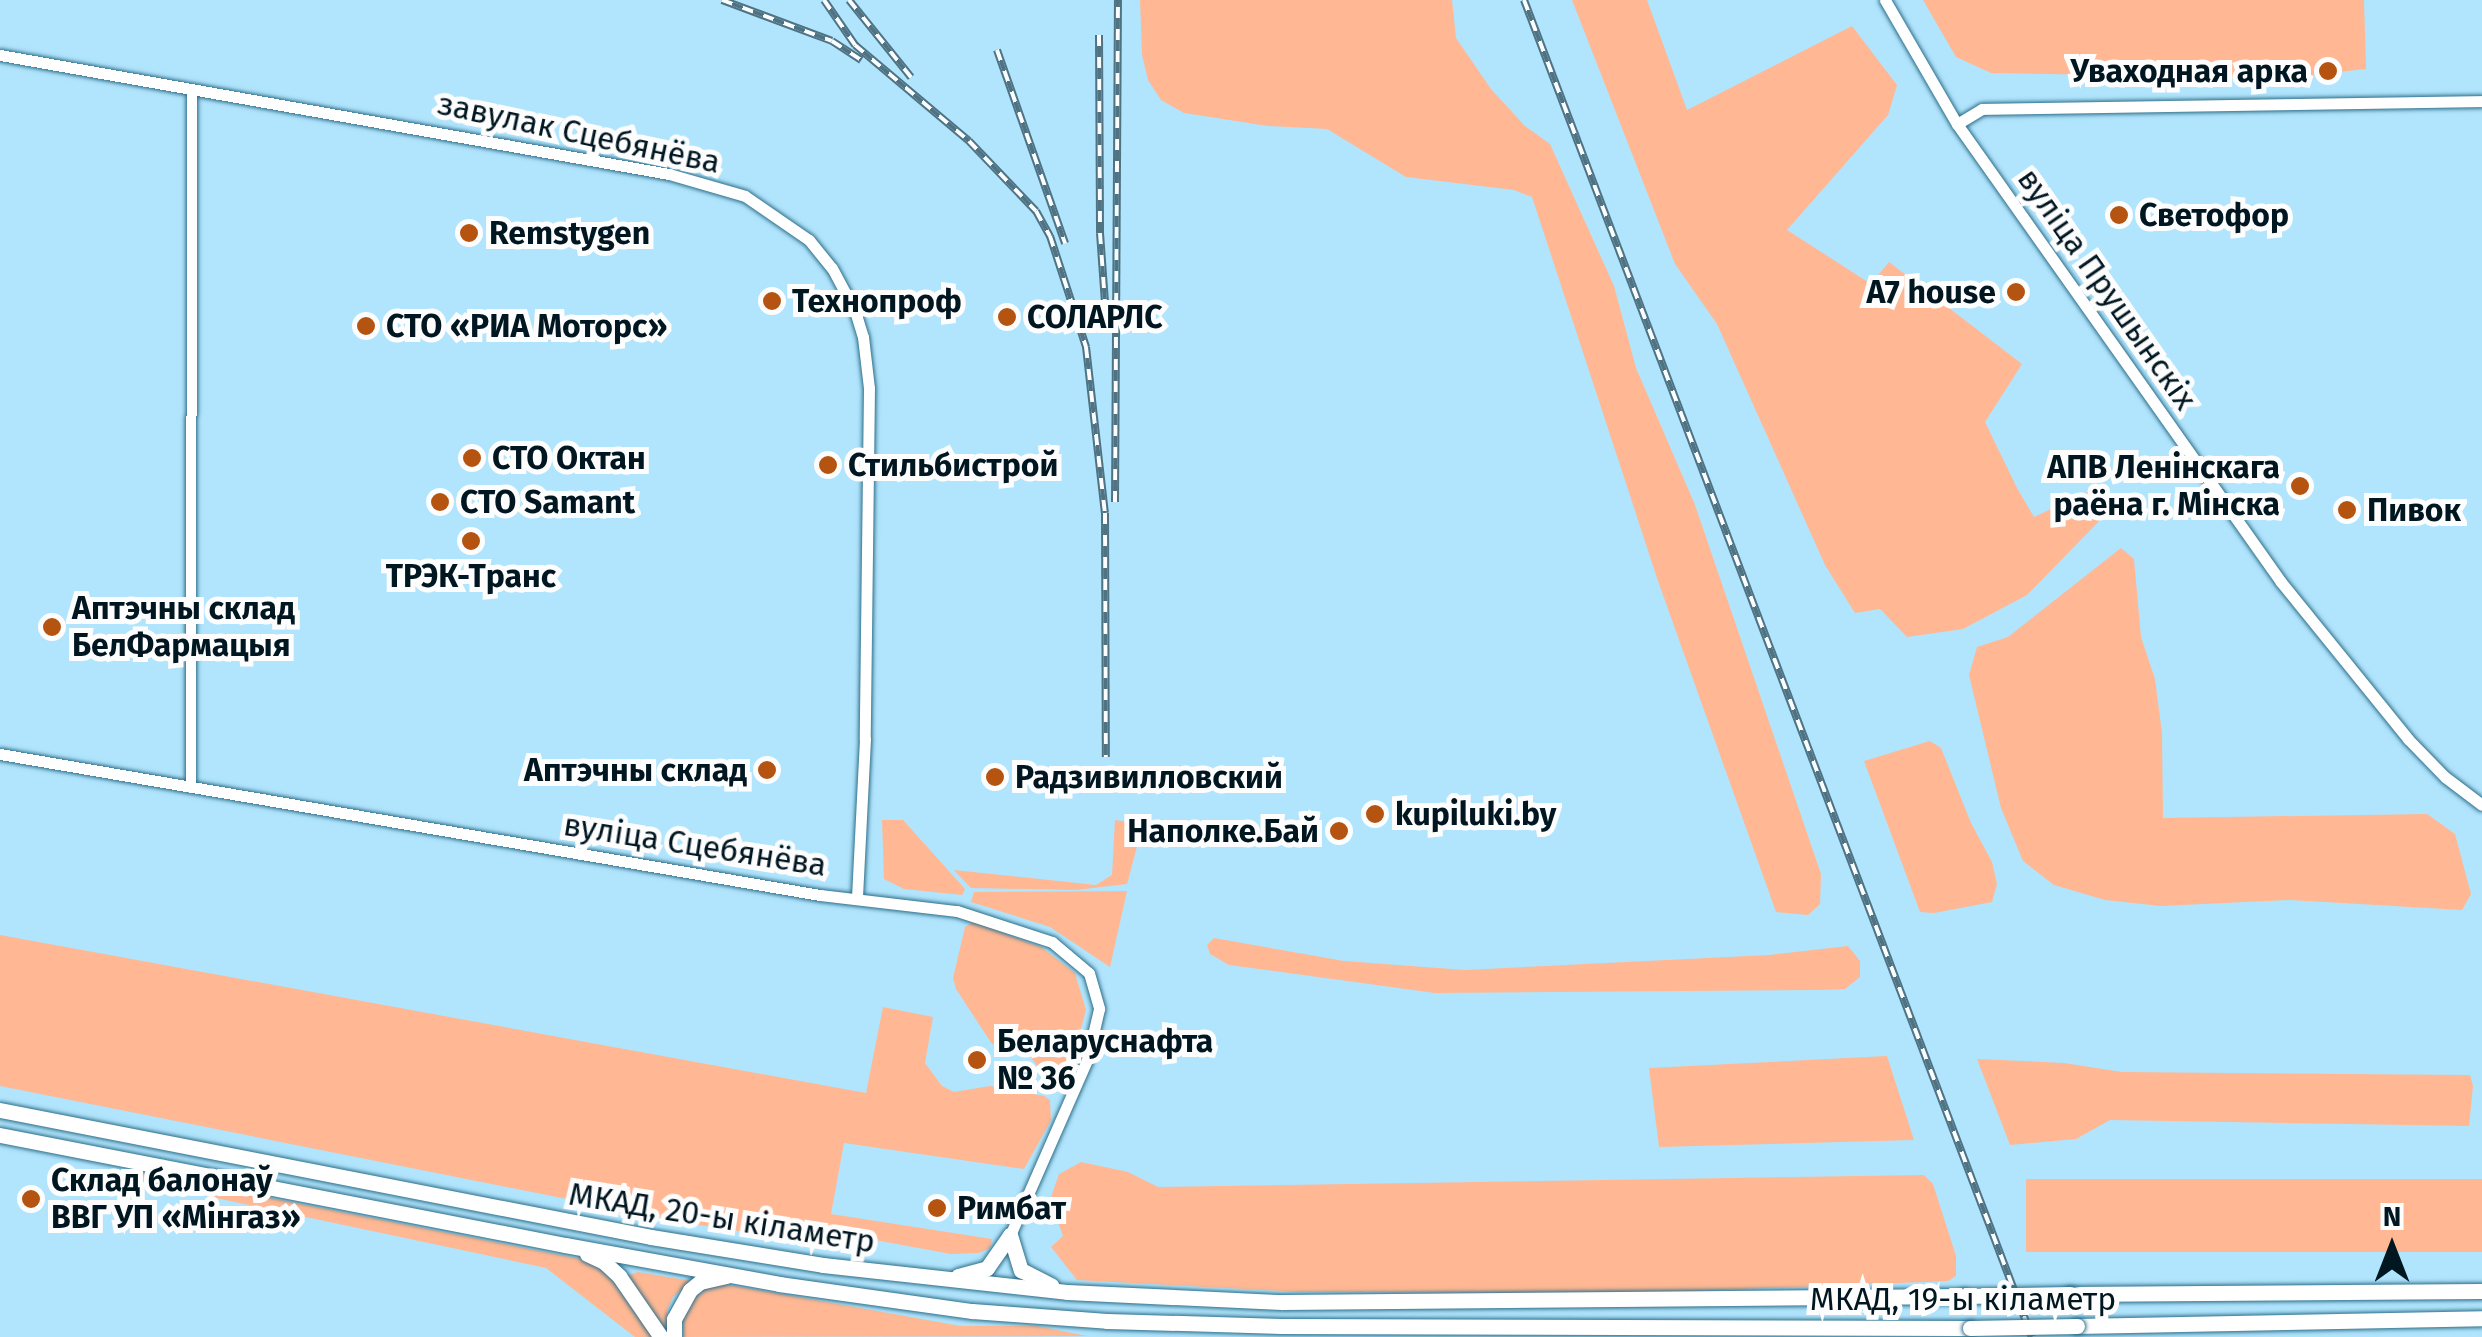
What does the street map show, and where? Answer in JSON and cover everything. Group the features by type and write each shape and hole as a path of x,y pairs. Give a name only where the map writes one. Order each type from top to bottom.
{"highway":[{"name":"МКАД, 20-ы кіламетр","path":"0,1110 651,1237 928,1279 1067,1292 1282,1302 1445,1302"},
{"name":"МКАД, 20-ы кіламетр","path":"0,1134 565,1245 920,1304 1107,1321 1444,1327"},
{"path":"928,1279 968,1276 988,1268 1010,1235"},
{"path":"1010,1235 1021,1270 1067,1292"},
{"path":"565,1245 604,1262 661,1337"},
{"path":"674,1337 674,1319 690,1290 700,1282 736,1274"},
{"name":"МКАД, 19-ы кіламетр","path":"1445,1302 2482,1292"},
{"name":"МКАД, 19-ы кіламетр","path":"1444,1327 1970,1328 2482,1318"}],"street":[{"name":"вуліца Прушынскіх","path":"1886,0 1957,124 2291,595 2408,739 2445,777 2482,804"},
{"name":"завулак Сцебянёва","path":"0,54 670,174 745,196 809,240 832,268 855,311 864,336 869,388 865,739 857,898"},
{"path":"191,788 192,90"},
{"path":"1957,124 1982,109 2482,101"},
{"name":"вуліца Сцебянёва","path":"0,754 857,898 957,911 1018,928 1070,952 1089,972 1099,1009 1087,1060 1010,1235"}],"shaded area":[{"path":"1140,0 1452,0 1456,38 1491,89 1525,126 1550,144 1614,286 1636,368 1695,505 1821,874 1820,904 1808,915 1776,912 1658,581 1532,197 1514,190 1406,177 1327,129 1268,126 1184,113 1161,100 1148,80 1142,55"},
{"path":"1572,0 1647,0 1687,110 1852,26 1897,85 1888,115 1787,230 1871,284 1889,262 2022,364 1985,422 2017,488 2034,517 2096,488 2107,513 2027,595 1963,629 1907,637 1880,609 1855,613 1825,565 1717,324 1675,264"},
{"path":"1923,0 2364,0 2366,69 2283,78 1991,73 1956,57"},
{"path":"2121,548 2134,559 2141,637 2155,679 2162,733 2163,818 2427,814 2455,834 2471,894 2462,910 2290,900 2161,906 2105,900 2054,885 2023,861 2001,808 1969,675 1977,647 2008,637"},
{"path":"1930,741 1941,748 1971,823 1992,862 1997,884 1992,902 1920,912 1864,761"},
{"path":"882,820 903,820 965,889 962,895 904,889 884,879"},
{"path":"1115,820 1143,824 1127,884 1076,890 971,888 954,870 1096,885 1112,875"},
{"path":"1127,891 1110,967 1050,927 971,902 974,892"},
{"path":"973,922 1041,947 1075,973 1086,1010 1067,1081 1049,1082 1027,1052 992,1044 956,989 953,978 965,927"},
{"path":"0,935 866,1093 883,1007 933,1017 925,1063 942,1086 954,1092 990,1086 1044,1096 1050,1100 1051,1120 1024,1169 844,1143 831,1214 992,1239 990,1248 979,1253 951,1254 826,1231 766,1235 692,1224 0,1086"},
{"path":"1214,938 1344,961 1465,970 1769,955 1848,946 1860,961 1860,977 1845,989 1822,990 1435,993 1229,965 1210,954 1207,945"},
{"path":"1887,1056 1914,1140 1659,1147 1649,1068"},
{"path":"1977,1059 2064,1063 2122,1072 2470,1075 2473,1086 2469,1126 2110,1120 2076,1139 2010,1145"},
{"path":"1081,1162 1128,1172 1158,1187 1924,1175 1933,1184 1956,1256 1956,1276 1948,1281 1643,1293 1301,1292 1077,1280 1051,1247 1063,1236 1050,1200 1059,1174"},
{"path":"128,1170 581,1259 610,1275 655,1337 635,1337 546,1268 122,1178"},
{"path":"2026,1179 2482,1179 2482,1252 2026,1252"},
{"path":"638,1272 692,1281 673,1297 667,1310 667,1337 627,1283 629,1275"},
{"path":"714,1282 961,1326 1037,1326 1087,1336 683,1337 683,1308"}],"railway":[{"path":"722,0 832,41 861,60"},
{"path":"824,0 855,45 969,141 1036,211 1050,236 1086,347 1105,513 1106,757"},
{"path":"849,0 911,77"},
{"path":"1115,502 1118,0"},
{"path":"1524,0 2032,1337"},
{"path":"1099,35 1100,233 1106,317"},
{"path":"997,50 1065,243"}],"place":[{"name":"Уваходная арка","path":"2328,71"},
{"name":"Светофор","path":"2119,215"},
{"name":"Remstygen","path":"469,233"},
{"name":"A7 house","path":"2016,292"},
{"name":"Технопроф","path":"772,301"},
{"name":"СОЛАРЛС","path":"1007,317"},
{"name":"СТО «РИА Моторс»","path":"366,326"},
{"name":"СТО Октан","path":"472,458"},
{"name":"Стильбистрой","path":"828,465"},
{"name":"АПВ Ленінскага раёна г. Мінска","path":"2300,486"},
{"name":"СТО Samant","path":"440,502"},
{"name":"Пивок","path":"2347,510"},
{"name":"ТРЭК-Транс","path":"471,541"},
{"name":"Аптэчны склад БелФармацыя","path":"52,627"},
{"name":"Аптэчны склад","path":"767,770"},
{"name":"Радзивилловский","path":"995,777"},
{"name":"kupiluki.by","path":"1375,814"},
{"name":"Наполке.Бай","path":"1339,831"},
{"name":"Беларуснафта № 36","path":"977,1060"},
{"name":"Склад балонаў ВВГ УП «Мінгаз»","path":"31,1199"},
{"name":"Римбат","path":"937,1208"}]}
